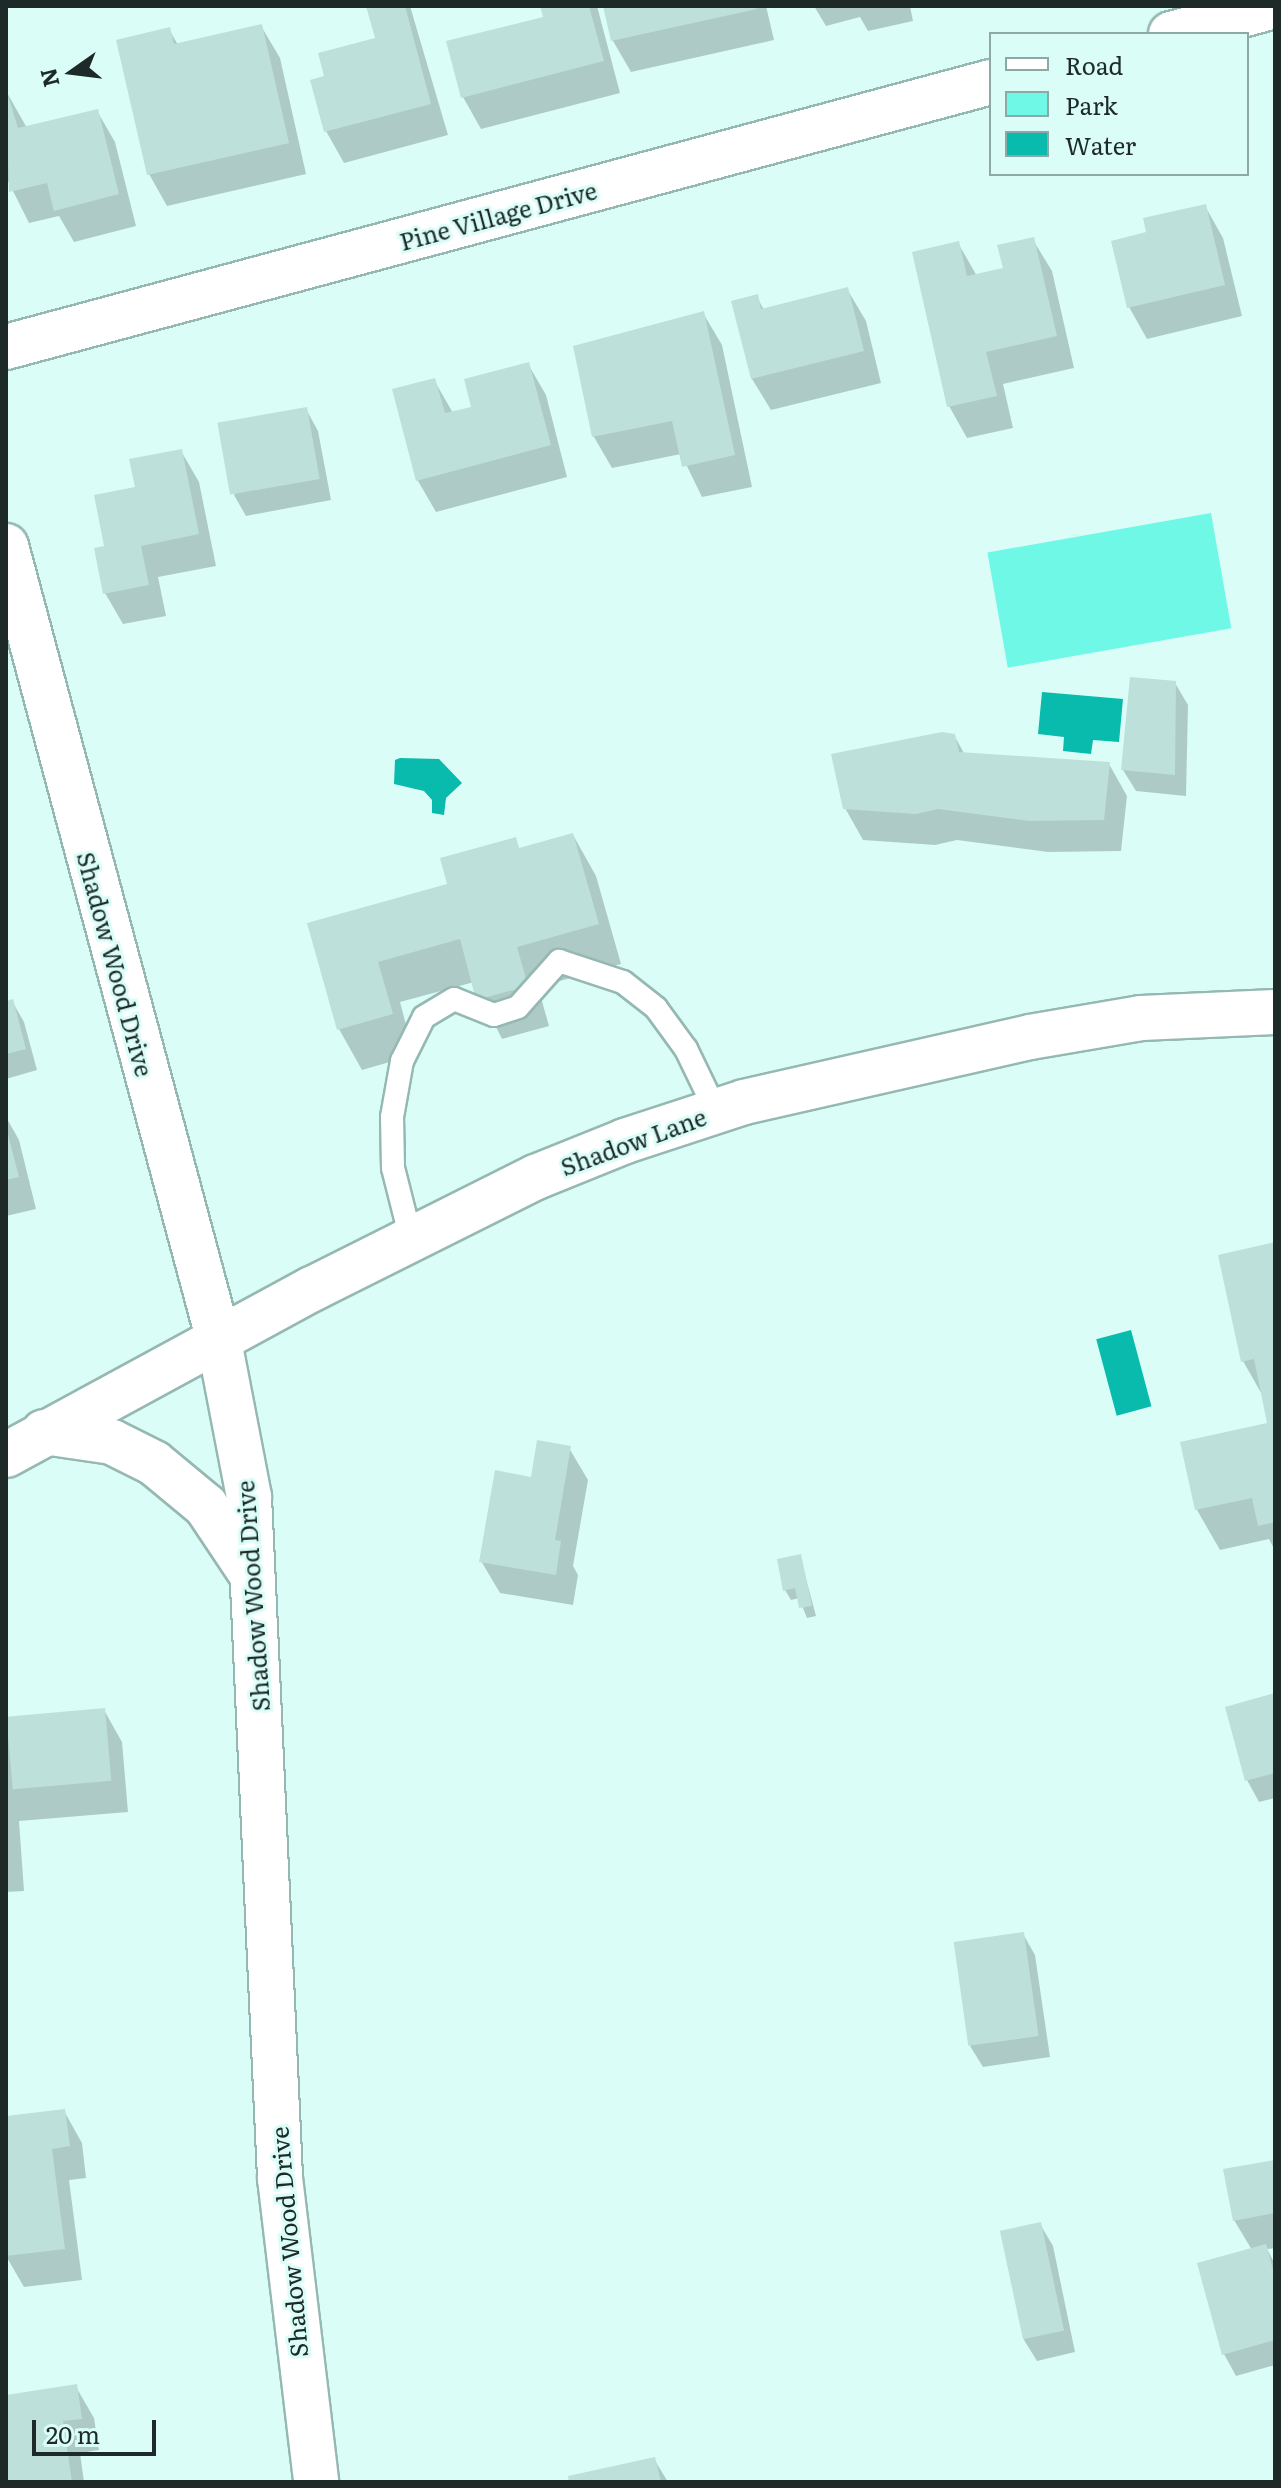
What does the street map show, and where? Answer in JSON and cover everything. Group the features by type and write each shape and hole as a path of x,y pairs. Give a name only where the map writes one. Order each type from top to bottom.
{"street":[{"path":"1178,32 1275,6"},
{"name":"Pine Village Drive","path":"6,347 989,83"},
{"name":"Shadow Wood Drive","path":"6,546 219,1341 249,1497 280,2178 316,2482"},
{"name":"Shadow Lane","path":"6,1455 44,1432 411,1239 536,1177 716,1111 835,1079 1030,1037 1141,1018 1275,1012"},
{"path":"44,1432 112,1442 154,1463 206,1506 253,1577"}],"lane":[{"path":"411,1239 393,1168 392,1117 402,1061 424,1017 454,999 494,1015 518,1007 559,961 623,982 656,1008 686,1049 716,1111"}],"green space":[{"path":"1211,513 1231,628 1008,668 987,552"}],"water":[{"path":"1042,692 1123,699 1119,742 1093,740 1091,754 1063,751 1064,737 1038,734"},
{"path":"439,759 462,783 446,798 444,815 432,813 432,800 424,791 394,784 395,760"},
{"path":"1131,1330 1151,1406 1117,1416 1096,1339"}],"building":[{"path":"366,6 405,6 431,104 324,132 310,80 324,76 318,53 375,38"},
{"path":"540,6 589,6 604,61 461,98 446,41 543,17"},
{"path":"603,6 756,6 757,9 611,41"},
{"path":"262,24 289,143 147,175 116,40 170,27 174,44"},
{"path":"6,89 18,128 98,109 119,194 54,211 47,183 9,192"},
{"path":"1206,204 1225,285 1127,308 1111,241 1146,232 1143,218"},
{"path":"1034,237 1057,336 986,352 997,396 947,407 912,252 959,241 967,276 1003,268 997,245"},
{"path":"848,287 864,351 751,379 731,301 758,294 761,309"},
{"path":"704,311 735,455 682,467 672,421 592,437 573,346"},
{"path":"529,362 551,445 416,481 392,389 435,378 445,413 471,407 464,379"},
{"path":"307,407 320,479 230,495 217,423"},
{"path":"182,449 199,534 141,546 149,585 103,594 94,548 104,546 94,495 135,487 129,459"},
{"path":"1130,677 1176,681 1175,775 1121,770"},
{"path":"942,732 955,734 959,752 1110,762 1104,820 1029,821 938,809 916,814 843,809 831,754"},
{"path":"573,833 599,924 517,947 528,986 476,1000 460,939 378,962 393,1014 337,1030 307,923 447,884 440,858 516,837 519,848"},
{"path":"13,999 26,1049 6,1054 6,1001"},
{"path":"6,1127 19,1177 6,1180"},
{"path":"1275,1242 1275,1522 1258,1526 1252,1498 1195,1510 1180,1442 1267,1423 1254,1359 1241,1362 1218,1255"},
{"path":"537,1440 571,1446 555,1540 561,1541 556,1575 479,1562 495,1470 531,1477"},
{"path":"801,1554 812,1606 799,1608 795,1588 783,1591 777,1559"},
{"path":"1275,1693 1275,1773 1245,1781 1225,1707"},
{"path":"105,1708 111,1781 13,1789 6,1717"},
{"path":"1024,1932 1039,2036 968,2046 954,1942"},
{"path":"65,2109 70,2146 52,2149 65,2249 6,2256 6,2116"},
{"path":"1275,2160 1275,2213 1233,2221 1223,2169"},
{"path":"1041,2222 1064,2331 1023,2339 1000,2231"},
{"path":"1266,2244 1275,2277 1275,2340 1222,2355 1197,2263"},
{"path":"77,2384 82,2419 63,2421 72,2482 6,2482 6,2395"},
{"path":"655,2457 661,2482 569,2482 568,2476"}]}
